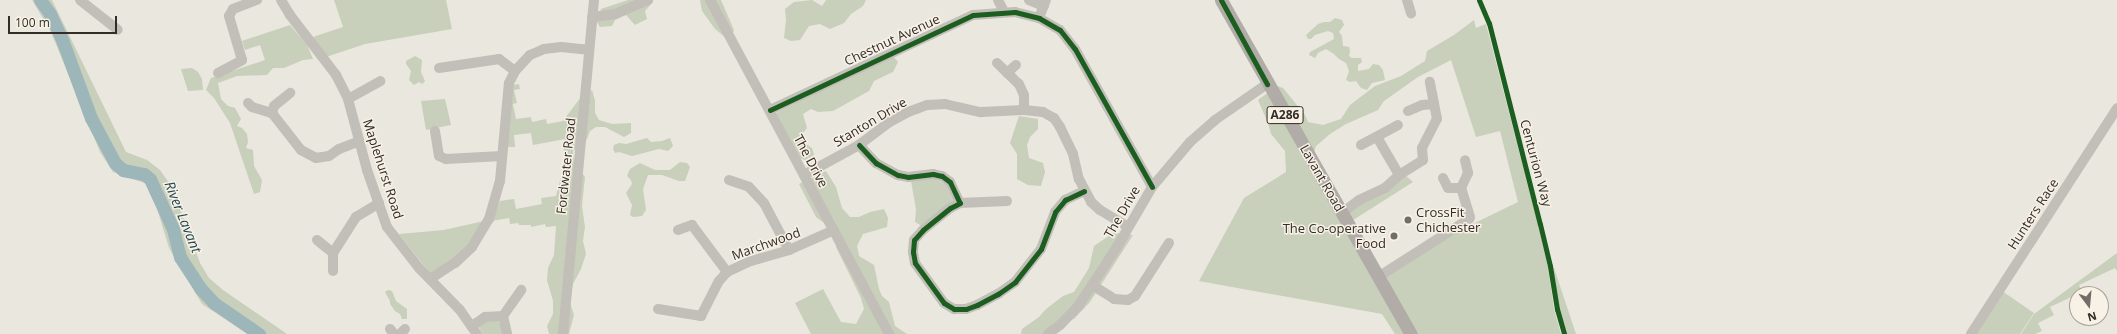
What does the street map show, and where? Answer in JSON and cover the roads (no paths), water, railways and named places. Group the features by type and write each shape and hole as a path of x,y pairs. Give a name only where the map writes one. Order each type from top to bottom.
{"main road":[{"name":"Lavant Road","path":"1221,0 1267,84 1411,334"}],"street":[{"path":"80,0 118,30"},
{"path":"218,74 242,60 229,16 233,9 257,0"},
{"name":"Maplehurst Road","path":"281,0 290,15 336,75 348,99 367,170 387,227 430,279 460,310 475,330"},
{"name":"Fordwater Road","path":"563,334 586,102 588,50 594,0"},
{"path":"592,18 615,14 648,0"},
{"name":"The Drive","path":"710,0 889,334"},
{"path":"998,0 1004,12"},
{"path":"1029,0 1045,3 1039,18"},
{"path":"1407,0 1411,13"},
{"name":"Chestnut Avenue","path":"770,110 973,15 1004,12 1039,18 1060,30 1075,49 1152,187"},
{"path":"430,279 455,263 472,246 489,219 500,181 509,83 515,71 530,55 544,49 561,47 588,50"},
{"path":"439,68 499,59 515,71"},
{"path":"997,63 1019,84 1024,95 1024,110"},
{"path":"1007,73 1016,65"},
{"path":"1342,213 1359,200 1385,188 1399,175 1423,160 1422,148 1437,119 1430,82"},
{"name":"The Drive","path":"1048,334 1062,330 1092,285 1152,187 1190,142 1215,120 1267,84"},
{"path":"348,99 375,87"},
{"path":"272,113 274,106 290,93"},
{"path":"248,103 252,107 272,113 301,150 316,158 329,156 339,149 360,141"},
{"name":"Stanton Drive","path":"804,175 859,145 890,122 908,112 927,105 946,104 981,112 1024,110 1043,112 1054,118 1073,154 1078,179 1084,192 1100,210 1128,227"},
{"path":"1408,111 1422,105 1434,104"},
{"name":"Hunters Race","path":"1971,334 2117,108"},
{"path":"1361,145 1398,125"},
{"path":"435,130 439,156 446,159 502,156"},
{"path":"1377,137 1399,175"},
{"path":"859,145 876,163 898,175 908,177 933,174 942,176 950,182 960,203"},
{"path":"1378,277 1470,217 1461,188 1468,173 1465,160"},
{"path":"1443,178 1448,188 1461,188"},
{"path":"729,180 751,183 764,203 789,250"},
{"path":"1006,201 960,203 950,208 923,230 914,240 912,252 915,263 944,303 954,309 966,309 998,294 1015,282 1041,250 1055,212 1065,200 1084,192"},
{"path":"333,271 333,253 356,217 379,203"},
{"path":"678,230 692,225 727,272"},
{"name":"Marchwood","path":"658,309 701,316 719,281 727,272 751,262 789,250 834,230"},
{"path":"318,240 333,253"},
{"path":"1092,285 1114,299 1128,300 1135,296 1154,275 1169,243"},
{"path":"506,334 503,316 521,290"},
{"path":"475,330 485,317 503,316"}],"waterway":[{"name":"River Lavant","path":"40,0 50,14 63,42 91,118 115,163 123,170 144,174 150,179 173,229 180,257 200,288 214,303 259,334"}],"place":[{"name":"CrossFit Chichester","path":"1408,220"},
{"name":"The Co-operative Food","path":"1394,236"}]}
